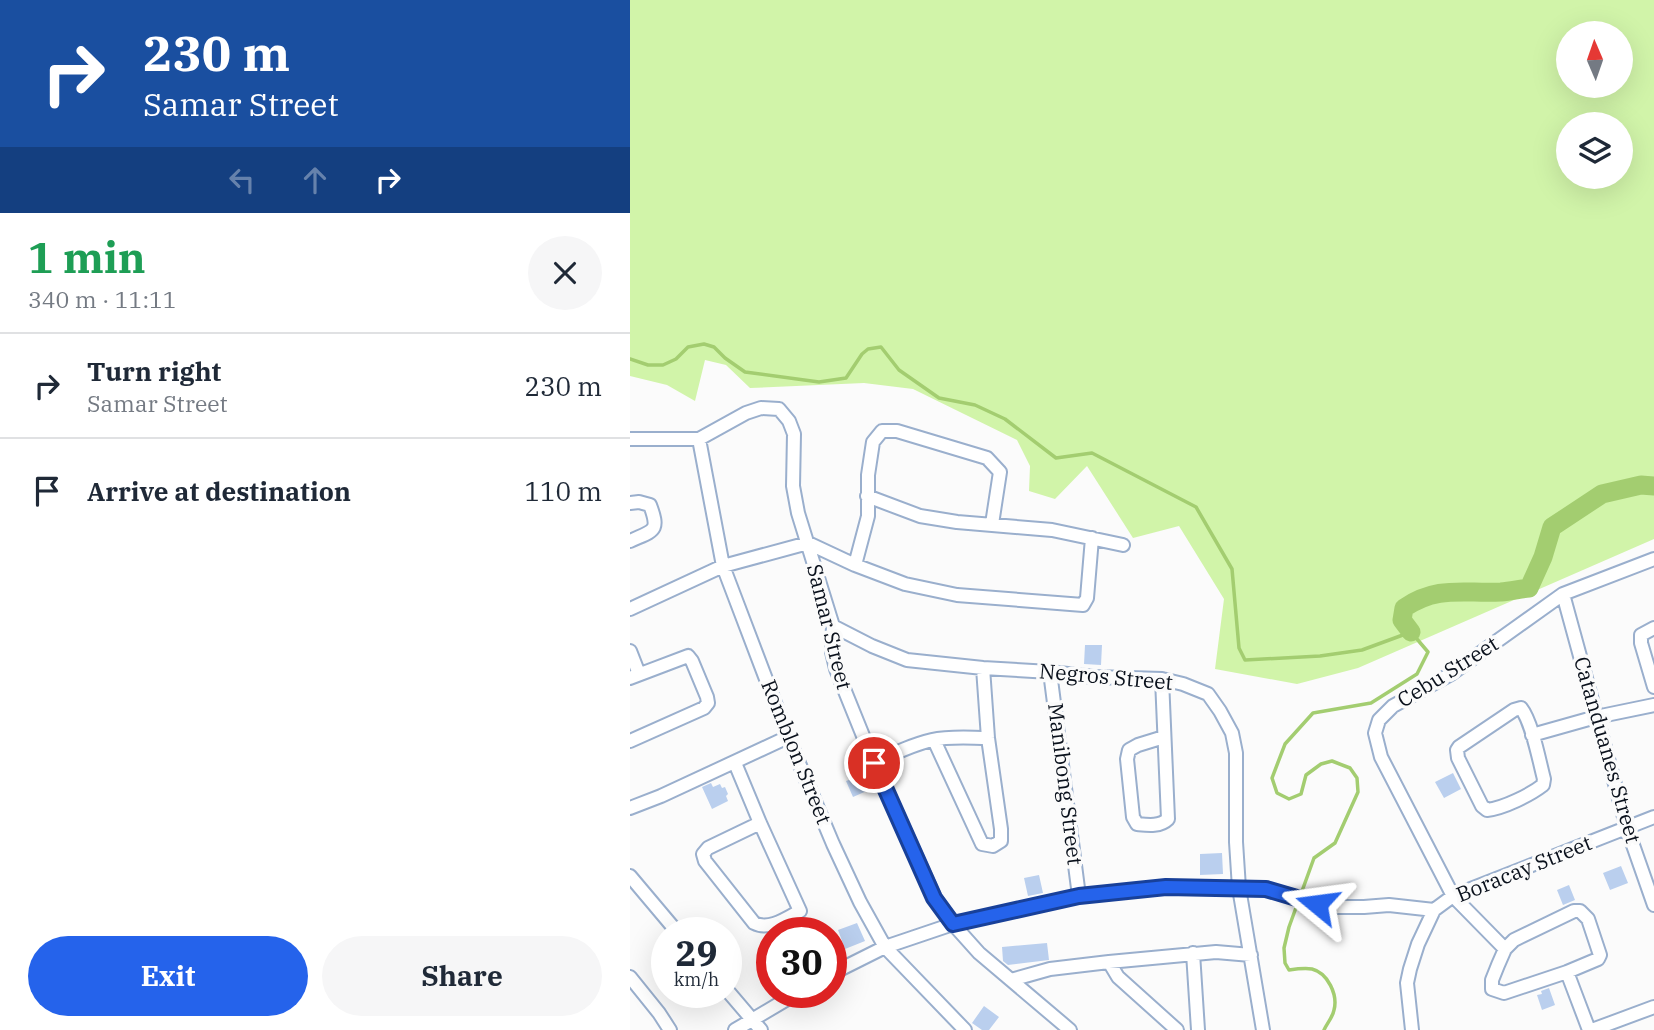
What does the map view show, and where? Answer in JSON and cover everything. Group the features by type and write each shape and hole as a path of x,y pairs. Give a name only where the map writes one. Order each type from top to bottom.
{"street":[{"name":"Samar Street","path":"699,439 761,408 779,409 789,421 794,434 793,486 798,513 833,626 832,652 836,669 934,898 979,953 1070,1030"},
{"path":"855,565 868,516 867,496 873,442 883,431 897,430 987,458 1000,472 992,524"},
{"path":"632,435 699,439"},
{"name":"Romblon Street","path":"699,439 723,566 832,844 885,947 965,1030"},
{"path":"867,496 920,516 1052,530 1123,545"},
{"path":"630,503 650,505 656,522 655,528 630,541"},
{"path":"630,609 723,566 808,543 905,584 957,595 1083,605 1087,598 1092,538"},
{"name":"Cebu Street","path":"1452,895 1381,757 1375,733 1379,720 1393,706 1451,674 1563,594 1654,559"},
{"name":"Catanduanes Street","path":"1563,594 1628,828 1654,905"},
{"name":"Negros Street","path":"833,626 907,660 1094,677 1162,679 1208,694 1232,733 1236,753 1239,888 1263,1030"},
{"path":"1654,628 1641,635 1654,687"},
{"path":"630,651 635,676 688,656 708,703 704,708 630,741"},
{"path":"934,740 982,844 993,846 1000,841 1002,829 988,738 984,668"},
{"name":"Manibong Street","path":"1050,672 1079,896"},
{"path":"1162,679 1168,819 1157,825 1137,824 1133,817 1127,759 1129,750 1164,737"},
{"path":"1532,735 1654,705"},
{"path":"1521,708 1532,735 1544,779 1543,785 1525,796 1487,810 1482,806 1458,758 1457,750 1514,710 1521,708"},
{"path":"630,808 788,737"},
{"path":"874,763 900,750 934,740 988,738"},
{"path":"735,763 800,911 773,925 760,926 754,923 705,861 703,854 708,848 760,823"},
{"name":"Boracay Street","path":"1412,1030 1408,976 1418,944 1434,910 1452,895 1654,817"},
{"path":"630,876 665,917"},
{"path":"847,966 885,947 953,924 1079,896 1166,887 1266,889 1317,904 1338,907 1388,905 1434,910"},
{"path":"1452,895 1505,949"},
{"path":"1574,911 1580,911 1588,919 1600,955 1598,959 1567,972 1504,993 1492,989 1492,980 1505,949 1514,940 1574,911"},
{"path":"1192,953 1198,1030"},
{"path":"1011,980 1050,969 1192,953 1251,955"},
{"path":"1109,962 1118,977 1177,1030"},
{"path":"1567,972 1590,1030 1654,1007"},
{"path":"630,977 670,1030"},
{"path":"742,1008 757,1025"},
{"path":"735,1030 757,1025 779,1008"}],"green space":[{"path":"630,0 1654,0 1654,539 1358,668 1297,684 1215,669 1224,599 1179,526 1133,538 1087,466 1055,499 1029,491 1030,466 1017,440 913,389 864,383 750,388 726,365 705,360 695,401 667,385 630,376"}],"building":[{"path":"1085,645 1102,645 1101,665 1084,664"},
{"path":"1453,773 1461,789 1444,798 1435,782"},
{"path":"863,775 869,790 853,797 846,781"},
{"path":"711,783 713,787 720,784 722,788 725,787 728,794 728,801 712,809 702,787"},
{"path":"1222,853 1223,874 1200,875 1200,854"},
{"path":"1621,866 1628,883 1610,890 1603,873"},
{"path":"1039,875 1043,893 1028,896 1024,878"},
{"path":"1569,885 1575,900 1563,905 1557,890"},
{"path":"857,923 865,941 847,948 847,927"},
{"path":"1047,943 1049,960 1008,965 1003,961 1002,947"},
{"path":"1549,988 1555,1005 1542,1010 1537,995"},
{"path":"984,1006 999,1017 989,1030 982,1030 972,1023"}],"waterway":[{"path":"630,359 648,365 663,365 676,359 688,347 704,344 714,347 745,372 819,382 846,378 862,354 868,349 881,347 899,370 939,398 975,405 1005,419 1056,458 1092,453 1196,507 1232,569 1239,648 1245,660 1320,656 1362,650 1411,632 1428,652 1417,674 1371,703 1313,713 1285,744 1272,778 1277,793 1289,799 1301,794 1306,775 1321,764 1332,761 1350,768 1357,778 1358,792 1335,843 1314,858 1284,948 1285,963 1289,970 1318,971 1330,985 1335,1004 1324,1030"},
{"path":"1411,632 1402,620 1404,608 1440,593 1501,592 1529,588 1543,557 1552,527 1602,494 1641,485 1654,486"}],"route":[{"path":"874,763 934,898 953,924 1079,896 1166,887 1266,889 1317,904"}]}
